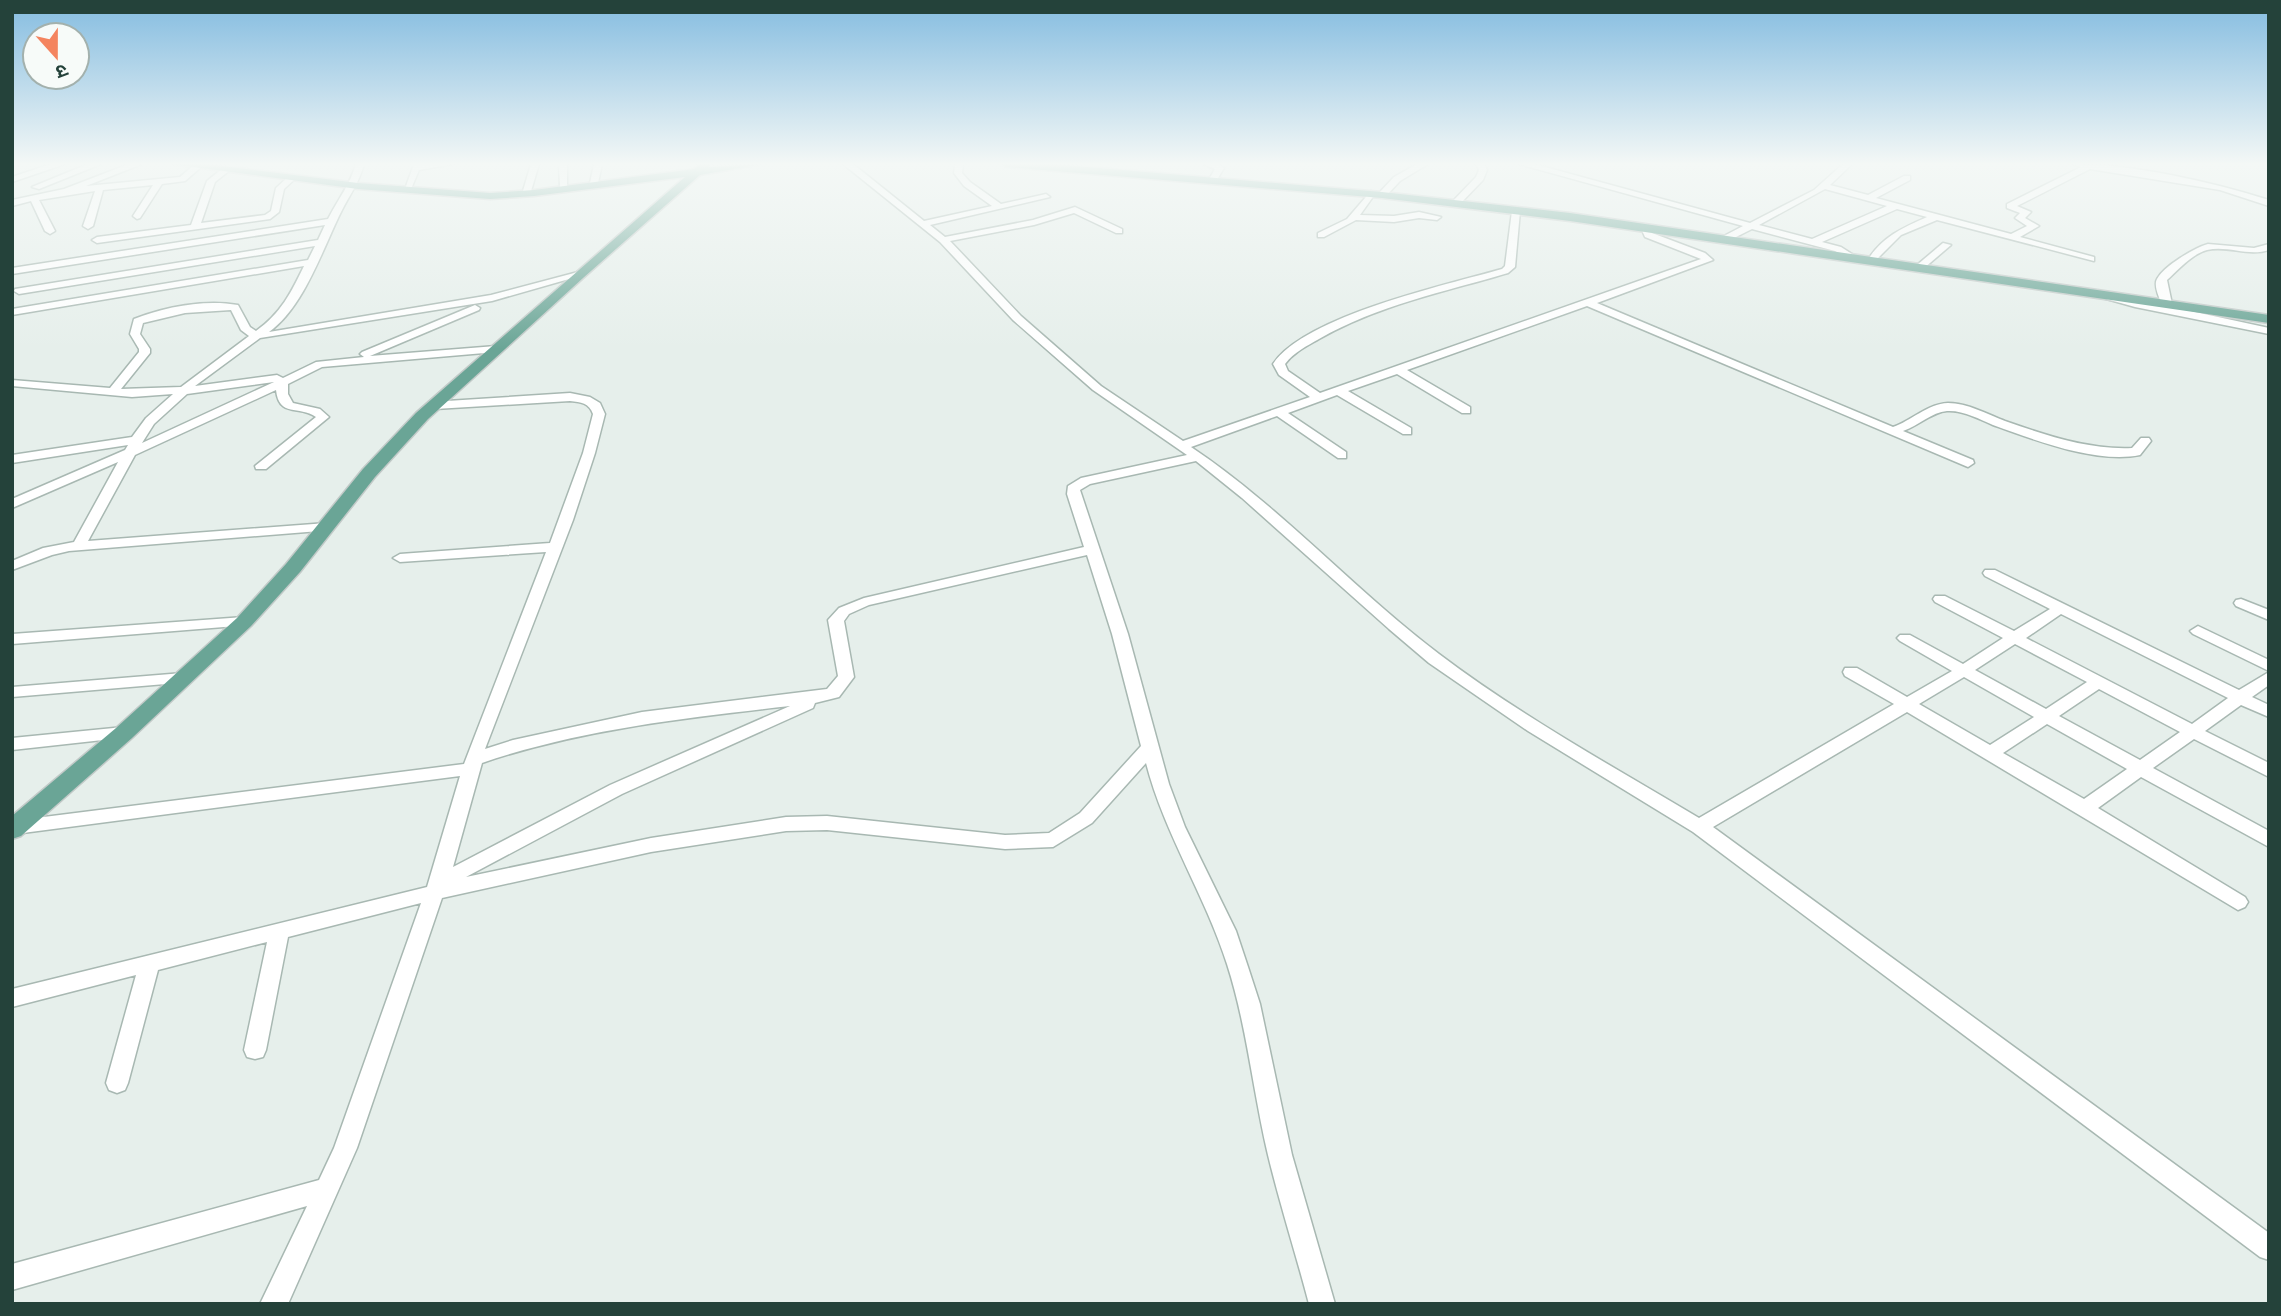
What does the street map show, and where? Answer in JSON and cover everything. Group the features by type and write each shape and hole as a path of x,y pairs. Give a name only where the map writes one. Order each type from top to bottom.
{"main road":[{"path":"14,829 124,733 244,622 327,527 369,474 435,405 578,275 637,225"},
{"path":"1626,225 2269,319"}],"street":[{"path":"47,225 50,231"},
{"path":"97,240 205,225"},
{"path":"12,271 305,225"},
{"path":"78,547 110,485 150,421 215,364 276,321 290,305 330,225"},
{"path":"924,225 943,240 1017,318 1097,388 1198,457 1275,518 1394,626 1435,659 1534,727 1699,827 2269,1248"},
{"path":"943,240 1017,225"},
{"path":"1107,225 1119,231"},
{"path":"1321,235 1339,225"},
{"path":"1318,397 1280,368 1279,364 1287,354 1364,311 1505,271 1510,267 1514,225"},
{"path":"1743,225 1844,252 1852,258"},
{"path":"1725,239 1752,225"},
{"path":"1811,243 1851,225"},
{"path":"1872,261 1880,248 1898,233 1915,225"},
{"path":"1964,225 2091,259"},
{"path":"2010,238 2033,225"},
{"path":"1182,446 1708,260 1702,255 1648,235 1646,228"},
{"path":"19,290 321,242"},
{"path":"1920,268 1946,245"},
{"path":"2167,304 2161,285 2162,279 2202,249 2214,247 2253,252 2269,247"},
{"path":"12,312 312,262"},
{"path":"113,392 123,376 144,354 145,349 137,342 134,333 141,319 206,308 234,307 242,327 256,336 370,319 509,293 578,275"},
{"path":"354,359 509,293"},
{"path":"2106,295 2123,301 2269,331"},
{"path":"1586,302 1968,463"},
{"path":"12,504 135,445 206,419 320,364 496,349"},
{"path":"1397,369 1466,410"},
{"path":"12,383 113,392 184,391 288,378"},
{"path":"261,466 323,417 316,411 290,407 285,403 281,397 288,378"},
{"path":"1339,391 1407,431"},
{"path":"273,1304 285,1284 345,1148 436,888 473,764 589,453 599,414 596,406 586,400 570,397 435,405"},
{"path":"1895,430 1907,427 1938,409 1952,407 2011,427 2092,448 2136,452 2145,441"},
{"path":"1279,412 1342,456"},
{"path":"12,459 135,445"},
{"path":"1198,457 1077,484 1073,489 1120,634 1149,748 1176,827 1215,907 1238,967 1249,1004 1280,1155 1322,1304"},
{"path":"12,566 48,551 78,547 327,527"},
{"path":"400,558 555,547"},
{"path":"14,829 473,764 513,746 642,718 819,697 833,693 846,677 836,628 836,620 844,611 864,602 1094,550"},
{"path":"1990,573 2269,712"},
{"path":"1940,599 2269,771"},
{"path":"2241,603 2269,616"},
{"path":"1699,827 1904,703 1963,671 2012,637 2061,608"},
{"path":"12,639 244,622"},
{"path":"2198,631 2269,666"},
{"path":"1905,638 2140,771 2269,840"},
{"path":"1851,672 2085,808 2238,902"},
{"path":"2085,808 2269,677"},
{"path":"12,692 183,678"},
{"path":"1990,753 2099,682"},
{"path":"436,888 597,799 764,727 819,697"},
{"path":"12,744 124,733"},
{"path":"12,998 279,931 436,888 651,845 786,824 827,823 1005,842 1053,839 1086,818 1149,748"},
{"path":"255,1050 279,931"},
{"path":"117,1083 150,963"},
{"path":"12,1277 327,1189"}]}
